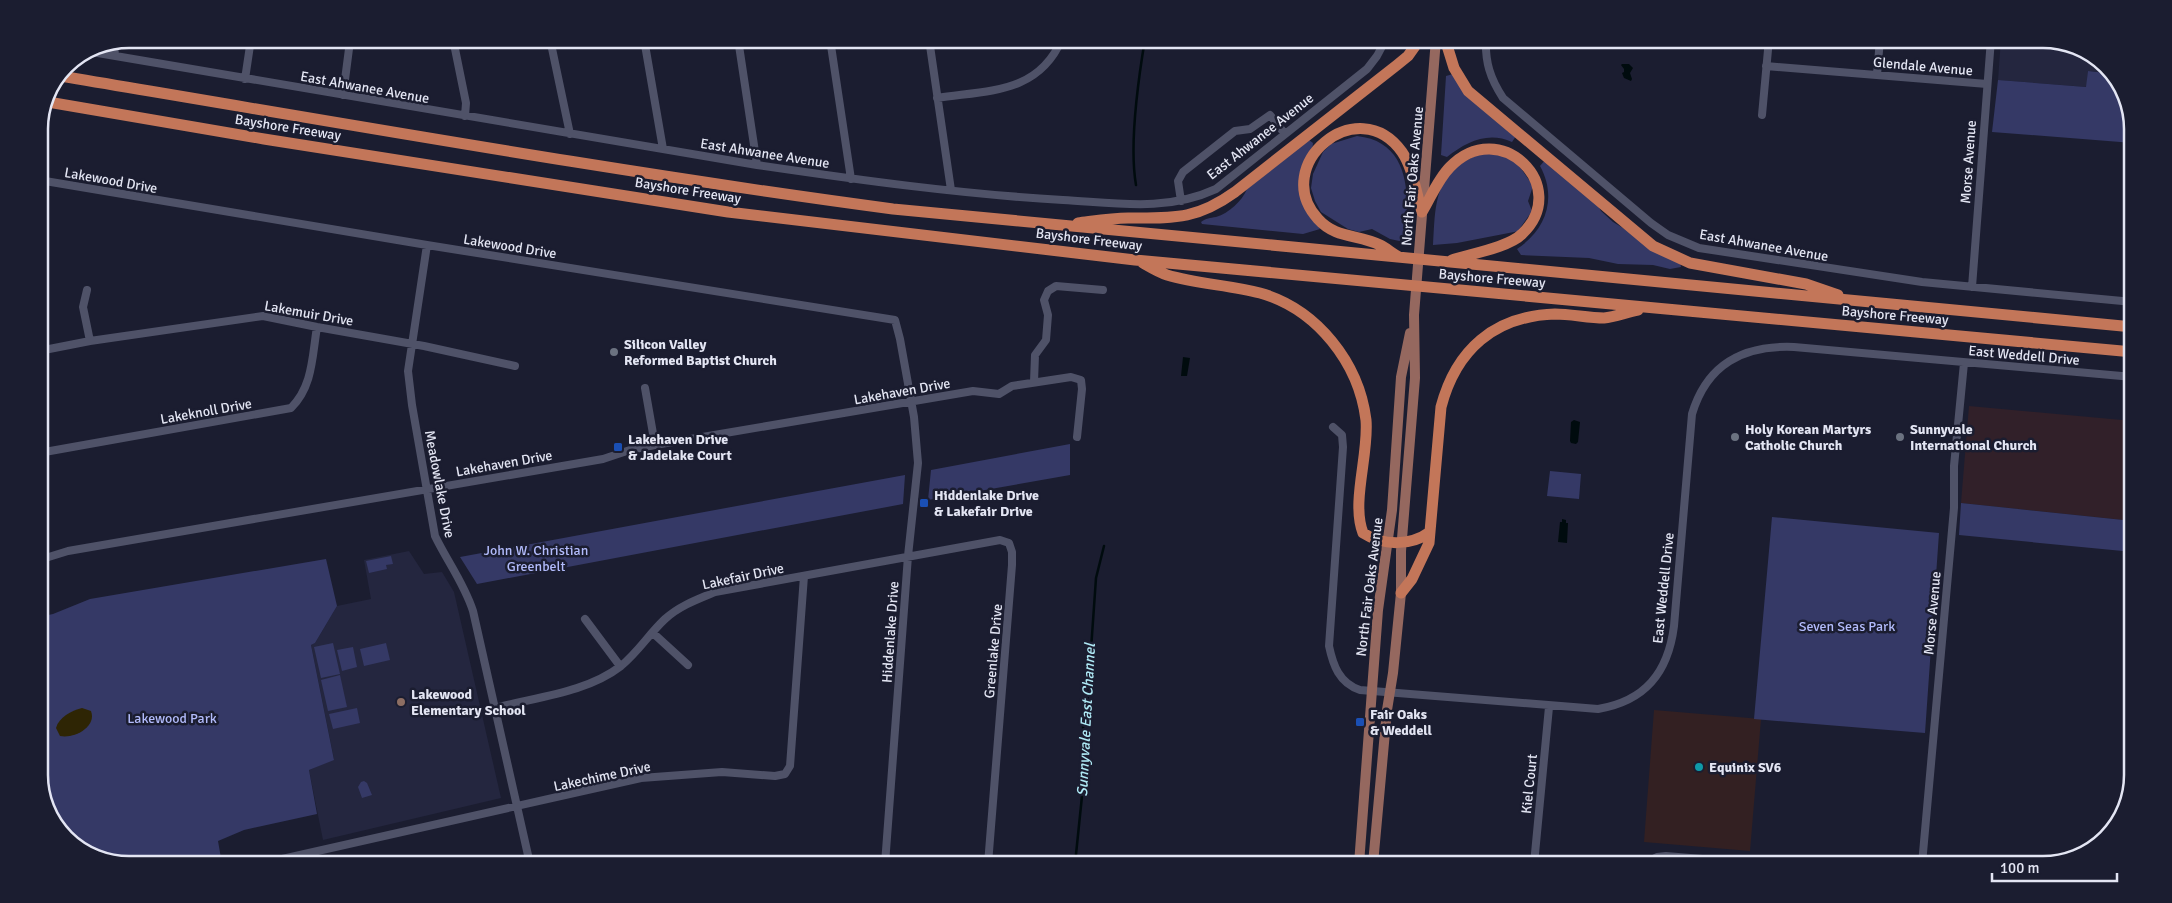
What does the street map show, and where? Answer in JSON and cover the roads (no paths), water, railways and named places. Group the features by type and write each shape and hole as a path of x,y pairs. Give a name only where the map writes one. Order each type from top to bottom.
{"highway":[{"path":"1051,226 1126,218 1176,218 1210,208 1235,192 1397,65 1408,56 1414,48"},
{"path":"1448,48 1454,68 1468,91 1653,246 1690,263 1806,284 1854,301"},
{"name":"Bayshore Freeway","path":"66,77 468,144 796,196 893,209 1051,226 2124,326"},
{"name":"Bayshore Freeway","path":"52,103 264,139 728,212 1135,260 2124,351"},
{"path":"1400,258 1379,244 1335,232 1316,217 1305,194 1304,177 1310,159 1326,140 1345,130 1357,129 1378,132 1392,141 1406,160 1422,212"},
{"path":"1422,212 1449,167 1465,154 1474,150 1494,148 1511,153 1525,164 1534,177 1538,186 1538,203 1533,219 1523,234 1502,246 1446,262"},
{"path":"1135,260 1166,275 1240,288 1278,300 1308,318 1335,344 1356,379 1366,421 1366,442 1359,513 1363,533 1373,540 1411,543 1420,540 1430,532"},
{"path":"1401,593 1412,579 1424,555 1430,532 1441,407 1446,389 1465,354 1479,340 1495,329 1516,320 1536,315 1557,314 1606,318 1647,308"}],"main road":[{"name":"North Fair Oaks Avenue","path":"1375,856 1401,593 1402,542 1415,378 1414,315 1435,48"},
{"name":"North Fair Oaks Avenue","path":"1360,856 1378,610 1388,542 1399,422 1401,377 1414,315"}],"street":[{"path":"245,79 250,48"},
{"path":"343,95 349,48"},
{"path":"454,48 466,103 465,116"},
{"path":"552,48 570,134"},
{"path":"646,48 663,149"},
{"path":"739,48 757,165"},
{"path":"831,48 851,179"},
{"path":"930,48 950,190"},
{"path":"937,98 1015,85 1035,75 1048,62 1057,48"},
{"name":"East Ahwanee Avenue","path":"99,53 570,134 851,179 1012,197 1152,205 1200,196 1216,188 1367,69 1381,48"},
{"name":"East Ahwanee Avenue","path":"1486,48 1489,73 1503,98 1651,223 1676,239 1699,248 1722,253 1922,282 2124,301"},
{"path":"1762,115 1768,48"},
{"path":"1877,75 1879,48"},
{"name":"Morse Avenue","path":"1972,287 1990,48"},
{"path":"114,49 115,56"},
{"name":"Glendale Avenue","path":"1766,66 1987,84"},
{"path":"1181,201 1178,181 1182,172 1235,131 1250,129 1270,115 1284,134"},
{"name":"Lakewood Drive","path":"48,182 427,245 895,320 911,402"},
{"name":"Meadowlake Drive","path":"427,245 408,370 427,489 435,536 462,582 473,611 528,856"},
{"path":"1077,437 1082,389 1081,380 1072,377 1034,382 1035,355 1046,340 1048,314 1044,300 1048,291 1056,286 1103,290"},
{"path":"87,290 84,307 90,341"},
{"name":"Lakemuir Drive","path":"48,349 90,341 263,316 515,366"},
{"name":"Lakeknoll Drive","path":"48,451 291,408 302,398 307,386 316,328"},
{"name":"East Weddell Drive","path":"1333,427 1342,435 1343,447 1329,646 1336,671 1345,682 1353,688 1390,693 1598,710 1623,703 1645,689 1654,680 1666,662 1674,626 1692,414 1699,395 1720,368 1742,354 1773,346 2124,376"},
{"name":"Morse Avenue","path":"1923,856 1953,517 1954,466 1964,363"},
{"name":"Lakehaven Drive","path":"48,557 68,551 603,459 630,450 655,445 973,392 999,394 1012,386 1034,382"},
{"path":"645,388 655,445"},
{"name":"Hiddenlake Drive","path":"886,856 908,556 918,463 911,402"},
{"name":"Greenlake Drive","path":"908,556 1000,540 1009,543 1012,552 989,856"},
{"name":"Lakefair Drive","path":"495,708 598,681 620,666 638,650 665,619 680,608 715,592 908,556"},
{"name":"Lakechime Drive","path":"296,856 641,778 722,772 775,776 785,774 790,766 804,576"},
{"path":"585,619 620,666"},
{"path":"653,633 688,665"},
{"name":"Kiel Court","path":"1535,856 1549,707"}],"waterway":[{"name":"Sunnyvale East Channel","path":"1136,185 1133,151 1134,132 1144,48"},
{"name":"Sunnyvale East Channel","path":"1076,856 1085,767 1083,725 1087,707 1096,578 1104,546"}],"place":[{"name":"Silicon Valley Reformed Baptist Church","path":"614,352"},
{"name":"Holy Korean Martyrs Catholic Church","path":"1735,437"},
{"name":"Sunnyvale International Church","path":"1900,437"},
{"name":"Lakehaven Drive & Jadelake Court","path":"618,447"},
{"name":"Hiddenlake Drive & Lakefair Drive","path":"924,503"},
{"name":"Lakewood Elementary School","path":"401,702"},
{"name":"Fair Oaks & Weddell","path":"1360,722"},
{"name":"Equinix SV6","path":"1699,767"}],"park label":[{"name":"John W. Christian Greenbelt","path":"536,558"},
{"name":"Seven Seas Park","path":"1847,626"},
{"name":"Lakewood Park","path":"172,718"}]}
